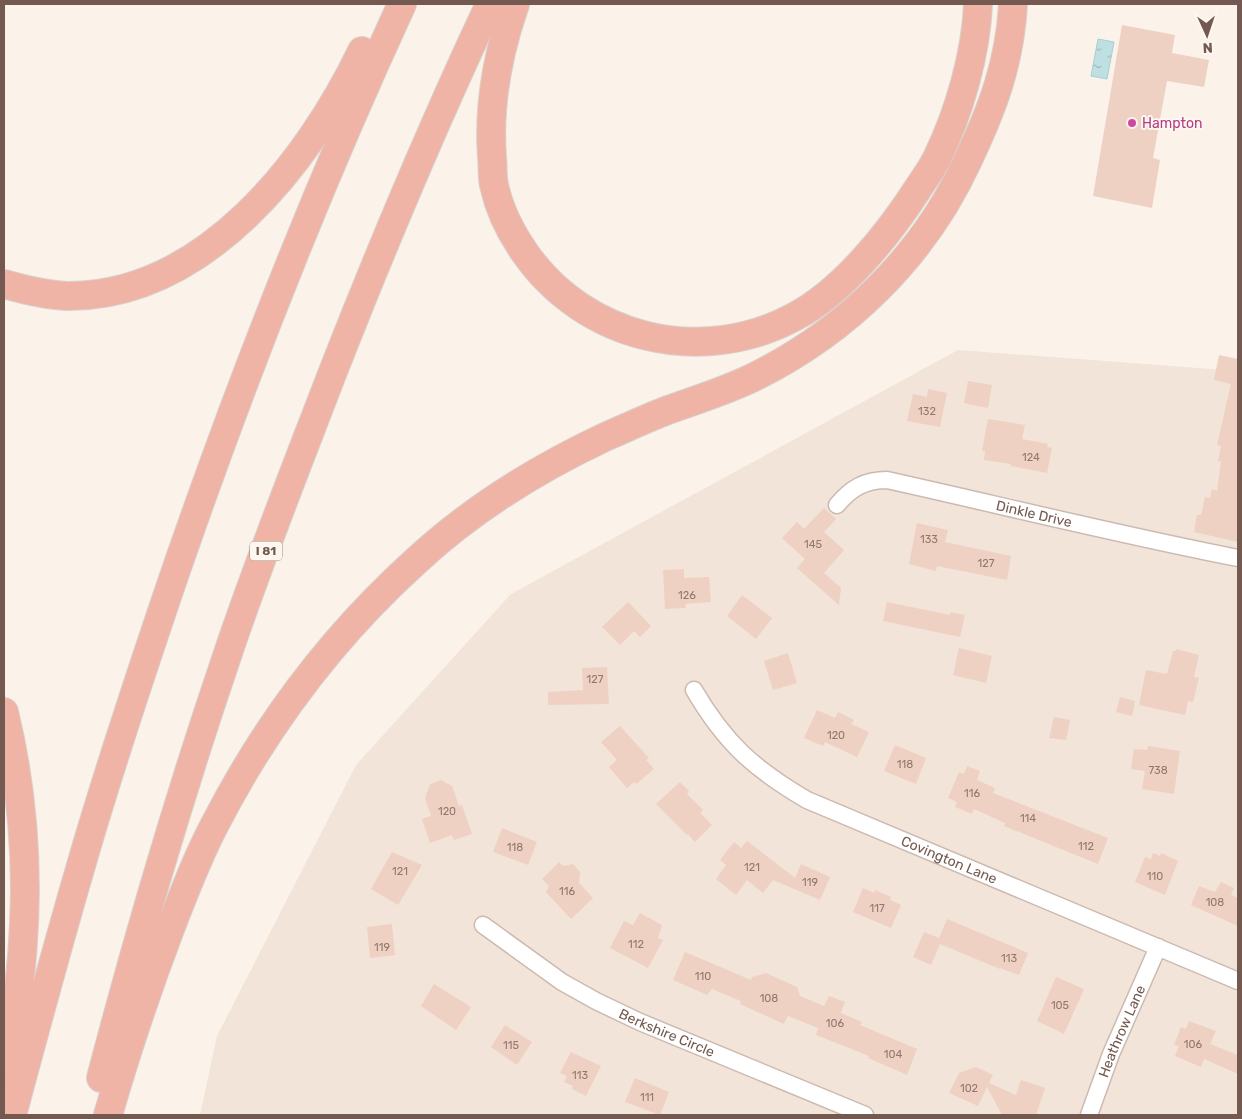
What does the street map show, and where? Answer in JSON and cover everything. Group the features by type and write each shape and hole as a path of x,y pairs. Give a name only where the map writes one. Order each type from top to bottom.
{"highway":[{"path":"4,284 36,293 59,295 104,293 134,286 156,277 178,266 212,244 268,194 297,158 330,110 388,4"},
{"path":"12,1115 51,968 83,858 134,693 208,478 299,241 368,78 402,4"},
{"name":"I 81","path":"90,1115 132,958 189,771 227,656 303,449 371,277 446,97 490,4"},
{"path":"515,4 502,46 495,80 490,129 494,184 503,214 517,241 530,260 556,289 584,310 610,324 637,334 666,340 702,342 732,339 767,330 794,317 820,300 854,269 882,239 897,220 936,160 950,130 971,55 977,24 978,4"},
{"path":"963,4 971,55"},
{"path":"108,1115 156,964 192,873 214,825 247,768 283,712 330,649 386,589 419,558 464,521 511,488 603,438 666,411 752,378 795,355 833,329 860,307 908,257 934,221 960,179 994,100 1009,42 1013,4"},
{"path":"4,712 20,798 25,853 26,909 15,1028 4,1088"}],"street":[{"name":"Dinkle Drive","path":"837,505 847,493 860,485 874,480 887,480 1015,508 1158,543 1238,558"},
{"name":"Covington Lane","path":"694,690 709,714 736,748 755,766 806,800 1238,981"},
{"name":"Berkshire Circle","path":"483,925 562,982 596,1001 640,1022 865,1115"},
{"name":"Heathrow Lane","path":"1089,1115 1111,1054 1158,947"}],"shaded area":[{"path":"958,350 1238,371 1238,1115 200,1115 217,1036 356,765 511,594"}],"water":[{"path":"1098,39 1114,42 1107,79 1091,76"}],"building":[{"name":"Hampton","path":"1122,25 1175,35 1172,53 1209,60 1204,87 1167,81 1153,158 1160,160 1152,208 1093,196"},
{"path":"1219,355 1238,359 1238,542 1194,532 1197,515 1201,515 1205,497 1210,498 1212,489 1217,491 1221,461 1218,461 1221,446 1217,445 1231,384 1214,380"},
{"path":"968,381 992,385 988,408 964,403"},
{"path":"928,389 947,393 940,427 907,421 913,394 927,397"},
{"path":"988,419 1025,425 1022,439 1048,444 1047,447 1052,448 1047,473 1011,466 1011,464 984,460 985,451 982,451"},
{"path":"824,508 836,519 824,532 844,550 824,573 841,588 839,605 797,568 805,559 782,538 797,522 804,529"},
{"path":"917,523 948,530 945,542 1011,556 1007,580 937,566 936,571 909,564"},
{"path":"684,569 684,578 709,577 711,602 685,604 686,608 665,609 663,570"},
{"path":"742,595 772,618 756,639 727,616"},
{"path":"628,602 651,626 640,637 634,631 620,645 602,627"},
{"path":"887,602 950,615 950,612 965,615 960,637 883,621"},
{"path":"959,648 992,656 986,683 953,675"},
{"path":"1176,649 1199,655 1194,677 1199,678 1193,702 1188,701 1185,715 1139,705 1146,670 1167,674 1173,651 1176,651"},
{"path":"788,653 797,683 773,690 764,661"},
{"path":"607,667 609,704 548,705 548,692 583,690 582,668"},
{"path":"1120,697 1135,701 1132,716 1116,712"},
{"path":"817,710 835,718 838,712 854,720 851,724 869,732 857,757 825,742 823,746 804,738"},
{"path":"1054,717 1070,720 1066,740 1049,738"},
{"path":"620,726 649,758 646,760 654,769 636,784 634,782 627,788 609,767 617,760 601,742"},
{"path":"895,745 926,758 916,784 884,771"},
{"path":"1148,746 1180,751 1174,794 1142,789 1145,771 1131,769 1134,749 1147,750"},
{"path":"967,766 980,771 977,780 995,788 993,793 1108,838 1098,864 1004,826 1005,823 974,809 972,814 955,807 957,802 948,798 959,772 964,774"},
{"path":"441,780 452,786 459,806 462,805 472,834 454,840 452,835 430,843 422,819 431,816 425,798 430,784"},
{"path":"680,782 689,791 687,794 703,810 700,813 712,825 695,842 656,804"},
{"path":"502,828 537,842 528,865 493,852"},
{"path":"747,841 795,878 801,864 830,877 820,900 773,880 763,893 747,880 736,895 716,879 726,865 720,860 734,842 741,848"},
{"path":"392,852 422,865 398,905 371,889"},
{"path":"1153,853 1160,856 1161,853 1178,861 1165,895 1135,882 1145,857 1151,859"},
{"path":"559,862 563,866 573,864 580,872 579,883 593,898 571,919 546,892 549,886 542,879"},
{"path":"1221,882 1234,888 1231,895 1238,898 1238,926 1191,905 1199,886 1215,892"},
{"path":"863,888 874,893 875,890 891,897 890,900 901,905 891,928 853,912"},
{"path":"640,913 662,925 658,938 663,940 648,968 610,948 624,921 633,925"},
{"path":"947,919 1028,953 1019,975 940,944 931,965 913,957 924,932 939,938"},
{"path":"392,924 395,955 370,958 367,927"},
{"path":"685,952 751,980 752,977 766,973 797,987 800,996 824,1006 829,996 845,1002 841,1013 862,1022 860,1025 917,1049 907,1075 868,1058 869,1056 816,1035 818,1028 788,1016 784,1024 740,1004 741,1001 712,989 707,995 673,980"},
{"path":"1056,977 1084,989 1064,1034 1037,1021"},
{"path":"434,984 471,1007 456,1030 421,1006"},
{"path":"1189,1021 1216,1031 1210,1044 1238,1055 1238,1074 1204,1059 1201,1067 1175,1056 1179,1046 1174,1045 1181,1027 1186,1029"},
{"path":"505,1025 532,1042 517,1065 491,1047"},
{"path":"571,1052 601,1066 586,1096 572,1089 573,1086 564,1082 567,1076 560,1073"},
{"path":"976,1067 993,1075 989,1083 1016,1095 1021,1080 1045,1088 1036,1115 1002,1115 987,1087 978,1106 949,1093 959,1073"},
{"path":"635,1078 669,1092 660,1115 625,1102"}],"place":[{"name":"Hampton","path":"1132,123"}]}
